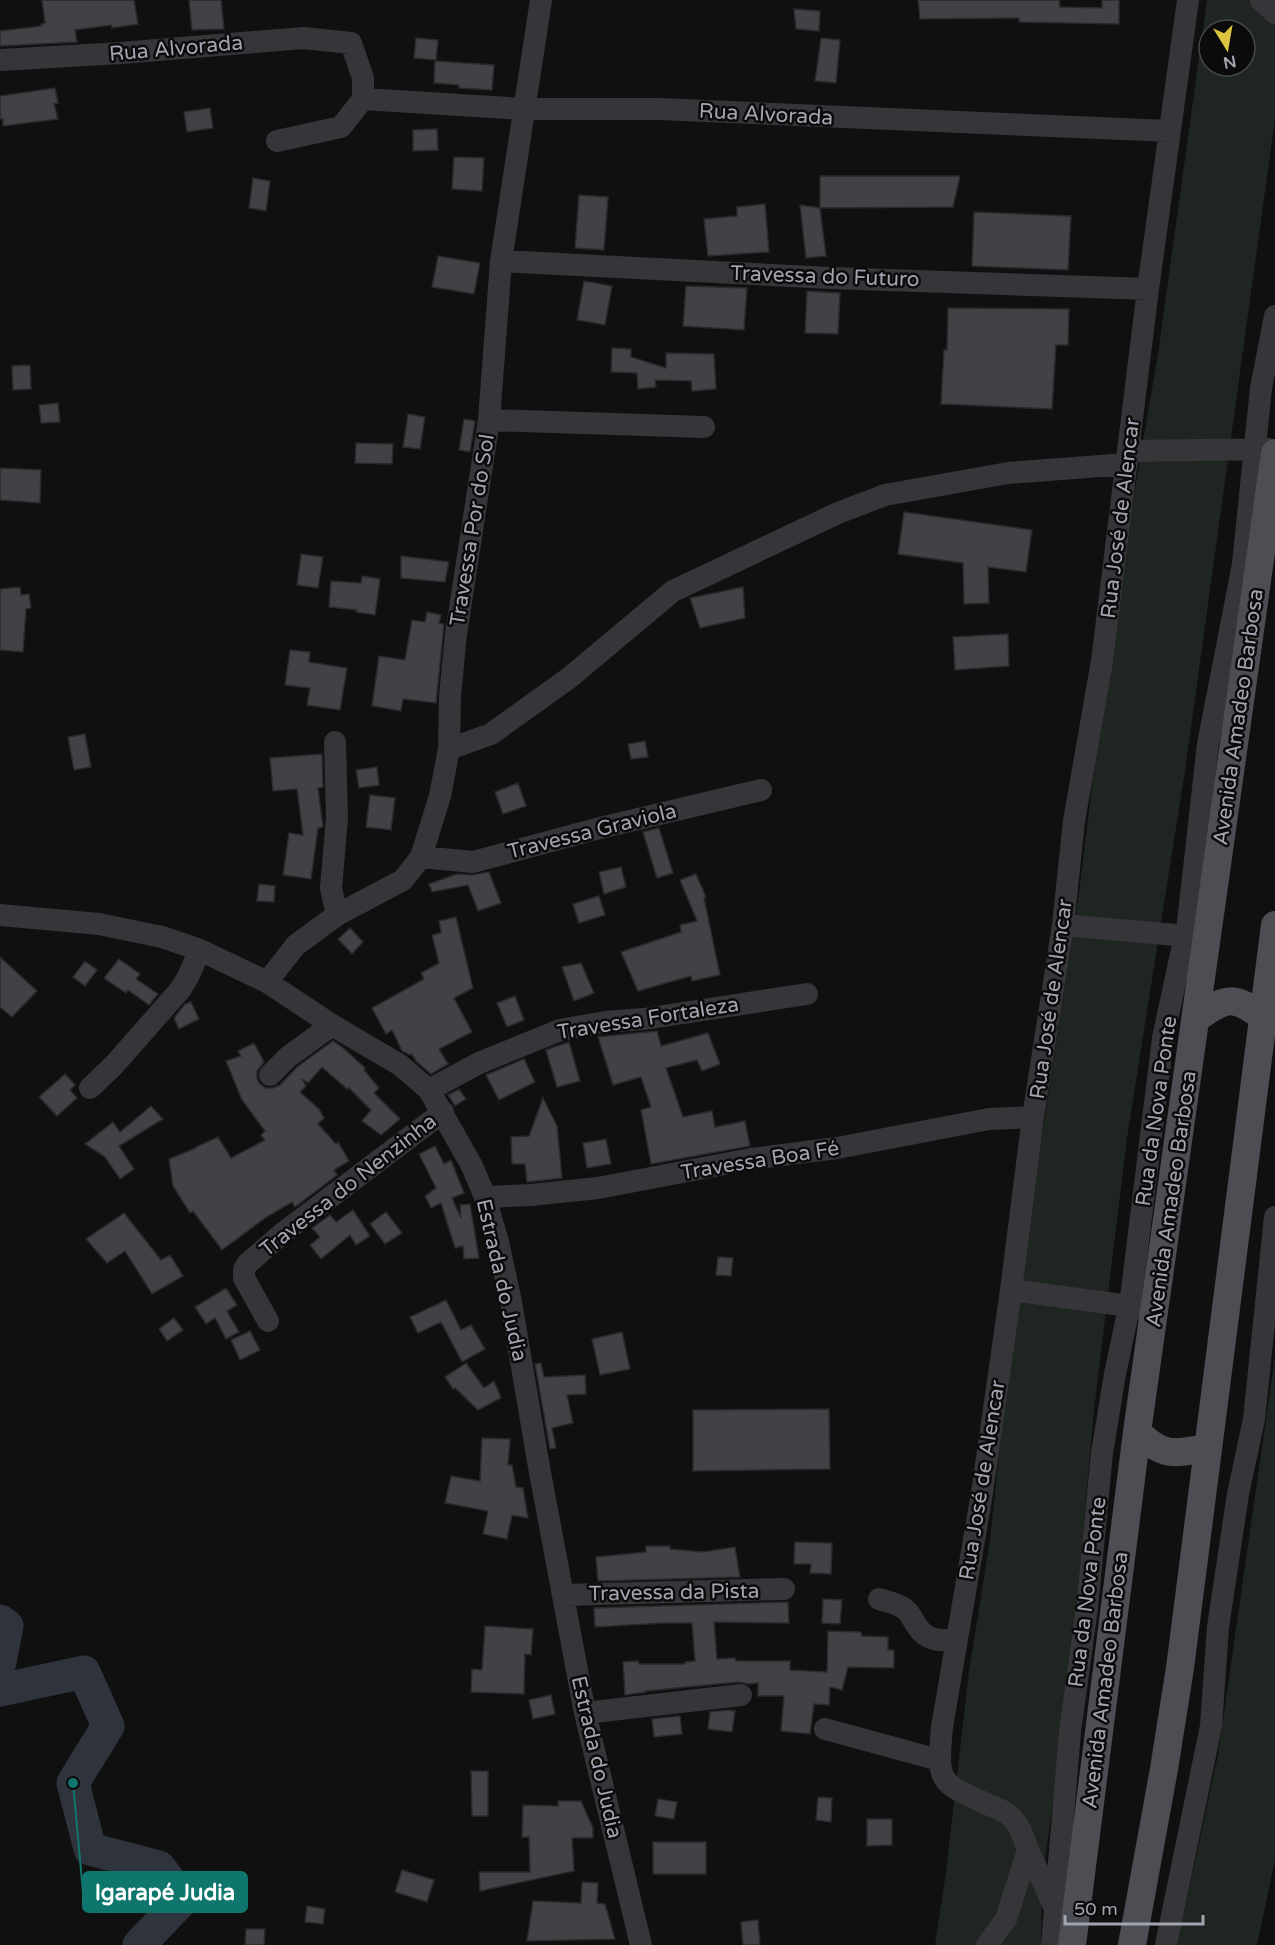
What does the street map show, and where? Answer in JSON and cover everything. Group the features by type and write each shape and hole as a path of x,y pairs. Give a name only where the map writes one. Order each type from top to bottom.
{"main road":[{"name":"Avenida Amadeo Barbosa","path":"1071,1945 1137,1432 1142,1308 1197,1018 1196,937 1268,451"},
{"path":"1132,1945 1178,1679 1275,925"},
{"path":"1197,1018 1215,1005 1226,1001 1242,1003 1263,1017"},
{"path":"1137,1432 1154,1447 1166,1452 1176,1453 1207,1448"}],"street":[{"name":"Travessa Por do Sol","path":"267,982 296,945 337,915 403,880 421,857 440,796 449,749 450,696 456,634 489,420 501,261 541,0"},
{"name":"Rua José de Alencar","path":"1071,1945 1022,1832 1013,1818 999,1809 950,1787 943,1779 939,1760 942,1726 982,1493 1033,1117 1063,925 1074,821 1102,661 1148,289 1188,0"},
{"path":"1261,0 1275,13"},
{"name":"Rua Alvorada","path":"0,60 303,38 351,43 363,78 363,99 524,109 660,109 1169,131"},
{"path":"278,141 341,127 363,99"},
{"name":"Travessa do Futuro","path":"501,261 831,278 1148,289"},
{"path":"449,749 491,734 569,678 673,591 837,513 885,495 1008,473 1128,458 1268,451 1261,388 1275,316"},
{"path":"489,420 704,427"},
{"path":"335,741 337,818 331,888 337,915"},
{"name":"Travessa Graviola","path":"421,857 473,862 596,829 761,790"},
{"name":"Estrada do Judia","path":"0,915 99,924 162,937 200,950 267,982 332,1025 400,1065 429,1090 443,1112 472,1166 485,1197 498,1242 511,1302 549,1526 585,1713 641,1945"},
{"path":"1063,925 1196,937"},
{"name":"Rua da Nova Ponte","path":"1052,1945 1070,1732 1087,1608 1102,1453 1115,1374 1142,1308 1163,1038 1196,937"},
{"path":"90,1088 114,1065 180,990 200,950"},
{"name":"Travessa Fortaleza","path":"429,1090 478,1063 560,1030 807,994"},
{"path":"270,1075 288,1057 332,1025"},
{"name":"Travessa do Nenzinha","path":"268,1321 244,1278 247,1264 283,1233 443,1112"},
{"name":"Travessa Boa Fé","path":"485,1197 598,1188 751,1160 837,1148 989,1119 1033,1117"},
{"path":"1166,1945 1211,1726 1218,1627 1238,1494 1254,1419 1275,1217"},
{"path":"1011,1290 1142,1308"},
{"name":"Travessa da Pista","path":"564,1595 784,1589"},
{"path":"879,1599 905,1609 917,1628 927,1636 957,1640"},
{"path":"585,1713 741,1695"},
{"path":"825,1729 939,1760"},
{"path":"987,1945 1006,1919 1028,1850"}],"shaded area":[{"path":"1207,0 1275,0 1275,119 1185,771 1127,1138 1094,1410 1069,1687 1042,1881 1041,1945 935,1945 946,1872 969,1671 990,1540 1012,1331 1079,893 1112,622 1158,354 1197,72 1197,78 1257,78 1257,18 1205,18"},
{"path":"1275,1356 1275,1860 1257,1945 1177,1945 1218,1755"}],"building":[{"path":"42,0 134,0 138,24 75,30 77,42 0,46 0,31 41,26 45,23"},
{"path":"189,0 221,0 224,29 192,30"},
{"path":"918,0 1059,0 1060,7 1102,8 1102,0 1119,0 1119,24 1019,22 1019,18 920,19"},
{"path":"794,9 820,11 819,31 796,29"},
{"path":"416,38 438,40 436,60 414,58"},
{"path":"821,38 840,40 836,83 815,81"},
{"path":"435,61 494,65 492,90 459,88 459,85 434,83"},
{"path":"55,88 58,103 54,104 58,119 3,126 3,119 0,119 0,96"},
{"path":"210,108 213,128 187,132 184,112"},
{"path":"437,129 438,150 413,151 413,130"},
{"path":"454,157 484,158 482,191 452,189"},
{"path":"820,176 960,176 953,207 820,208"},
{"path":"253,178 270,181 266,211 249,208"},
{"path":"579,195 608,197 604,250 575,248"},
{"path":"765,204 769,252 708,256 704,219 737,216 737,207"},
{"path":"800,205 820,208 826,256 806,258"},
{"path":"974,212 1071,216 1068,270 972,266"},
{"path":"438,256 480,263 474,294 432,287"},
{"path":"584,281 612,286 605,325 577,320"},
{"path":"686,286 747,288 744,330 683,326"},
{"path":"807,291 840,293 838,334 805,333"},
{"path":"948,308 1069,309 1068,345 1056,345 1052,409 941,404 944,350 947,350"},
{"path":"612,348 631,349 631,357 666,368 666,353 714,354 716,389 692,391 691,381 655,380 656,387 638,389 637,373 611,372"},
{"path":"30,365 31,389 13,390 12,366"},
{"path":"58,403 60,422 41,423 39,405"},
{"path":"408,414 425,417 420,449 403,447"},
{"path":"464,419 475,421 470,452 459,450"},
{"path":"356,443 393,444 392,464 355,463"},
{"path":"0,468 41,470 40,503 0,500"},
{"path":"904,512 1032,530 1026,572 988,567 989,603 964,604 963,563 898,554"},
{"path":"301,554 323,557 318,588 297,585"},
{"path":"401,556 449,562 445,582 401,578"},
{"path":"362,576 380,579 375,615 356,612 357,610 329,607 331,581 361,583"},
{"path":"20,587 21,595 29,594 31,608 26,609 23,652 0,650 0,589"},
{"path":"743,587 745,618 700,628 690,598"},
{"path":"427,612 441,615 439,623 444,624 436,703 403,699 401,711 372,706 379,656 405,660 412,620 425,622"},
{"path":"1008,634 1009,666 955,670 953,637"},
{"path":"290,650 310,652 309,662 347,668 340,710 307,705 310,688 285,685"},
{"path":"85,734 91,767 74,770 68,737"},
{"path":"645,741 648,757 631,759 628,744"},
{"path":"322,754 323,787 318,788 323,827 318,828 311,879 283,875 289,833 303,835 297,789 273,791 270,758"},
{"path":"377,767 379,785 359,788 356,770"},
{"path":"518,783 526,806 503,814 495,792"},
{"path":"370,795 395,798 391,830 366,827"},
{"path":"659,828 673,873 657,878 643,832"},
{"path":"621,867 626,887 604,894 599,872"},
{"path":"489,872 501,903 478,911 468,885 432,892 429,884 457,874 472,875"},
{"path":"696,874 706,897 704,898 720,975 692,981 691,976 638,991 621,952 681,932 680,925 697,921 680,880"},
{"path":"259,884 275,886 274,902 257,901"},
{"path":"599,896 605,915 579,923 573,904"},
{"path":"456,917 473,988 454,998 472,1032 439,1049 448,1064 431,1074 416,1061 412,1054 402,1051 392,1030 386,1034 372,1008 424,979 421,973 439,963 432,935 441,933 439,921"},
{"path":"350,928 363,942 352,954 338,939"},
{"path":"0,957 37,991 12,1017 0,1007"},
{"path":"119,959 140,974 136,979 158,994 149,1005 128,990 126,993 104,978"},
{"path":"85,961 97,970 85,986 73,977"},
{"path":"581,963 594,993 574,1001 562,967"},
{"path":"515,996 524,1020 507,1027 497,1003"},
{"path":"191,1002 199,1019 179,1029 174,1018 185,1004"},
{"path":"657,1031 661,1046 708,1033 720,1064 702,1071 697,1060 666,1068 683,1117 712,1111 715,1127 745,1121 750,1146 651,1164 641,1110 651,1107 641,1077 613,1085 598,1037"},
{"path":"333,1041 365,1068 364,1070 379,1088 374,1093 400,1119 381,1135 362,1121 371,1110 349,1088 347,1089 322,1067 308,1083 302,1079 306,1086 300,1092 319,1109 324,1118 318,1124 336,1144 338,1142 349,1161 334,1170 337,1175 295,1207 292,1202 265,1218 222,1250 193,1211 190,1213 173,1186 169,1159 218,1137 231,1158 265,1140 261,1135 265,1131 242,1100 226,1061 241,1056 238,1051 254,1043 264,1062 257,1071 257,1079 266,1088 273,1088 280,1085 297,1067"},
{"path":"569,1042 580,1081 557,1087 546,1050"},
{"path":"524,1059 535,1082 499,1100 486,1075"},
{"path":"65,1074 75,1085 70,1090 77,1098 57,1116 39,1097"},
{"path":"459,1089 466,1099 455,1106 448,1095"},
{"path":"543,1098 557,1126 562,1178 527,1182 525,1164 512,1164 511,1137 529,1136"},
{"path":"151,1106 163,1119 119,1146 134,1169 120,1179 105,1157 85,1144 113,1122 120,1132"},
{"path":"606,1139 611,1164 587,1168 583,1143"},
{"path":"435,1146 444,1164 451,1160 464,1193 452,1198 461,1218 460,1205 470,1204 479,1258 464,1259 463,1246 455,1248 441,1203 431,1208 425,1196 436,1188 419,1154"},
{"path":"353,1210 370,1236 356,1245 350,1235 321,1259 310,1245 320,1237 312,1228 330,1215 336,1222"},
{"path":"386,1212 402,1233 385,1244 370,1224"},
{"path":"124,1213 161,1260 170,1255 183,1276 152,1294 125,1251 107,1263 86,1239"},
{"path":"718,1257 733,1258 731,1276 716,1275"},
{"path":"226,1288 237,1305 227,1311 239,1332 226,1339 215,1318 206,1324 195,1307"},
{"path":"446,1300 461,1330 471,1325 485,1349 462,1362 441,1322 418,1333 410,1317"},
{"path":"174,1318 183,1330 167,1341 159,1329"},
{"path":"250,1331 260,1350 240,1360 231,1340"},
{"path":"622,1332 630,1369 600,1375 592,1339"},
{"path":"466,1363 484,1388 494,1381 501,1398 478,1410 455,1388 453,1389 445,1377"},
{"path":"541,1363 544,1377 585,1375 586,1394 567,1395 573,1423 552,1428 556,1448 550,1449 535,1364"},
{"path":"829,1409 830,1469 693,1471 693,1410"},
{"path":"482,1438 510,1439 508,1465 512,1465 516,1487 523,1488 528,1518 512,1515 507,1539 483,1534 488,1511 445,1503 451,1476 480,1481"},
{"path":"795,1542 832,1543 831,1574 810,1573 811,1564 794,1564"},
{"path":"646,1546 670,1546 670,1549 703,1552 735,1547 740,1577 598,1581 596,1557 646,1552"},
{"path":"823,1599 842,1600 840,1624 822,1623"},
{"path":"788,1602 789,1623 714,1622 717,1659 790,1661 790,1670 827,1672 828,1631 861,1632 862,1636 888,1637 888,1650 894,1650 894,1668 848,1667 842,1690 830,1687 829,1705 814,1704 810,1734 781,1731 784,1696 758,1696 758,1683 739,1682 625,1695 623,1662 685,1664 685,1662 695,1661 692,1623 595,1627 594,1608"},
{"path":"485,1626 533,1629 531,1655 525,1654 524,1694 471,1692 472,1669 482,1670"},
{"path":"551,1695 555,1714 533,1719 529,1700"},
{"path":"735,1711 732,1732 708,1729 710,1712"},
{"path":"680,1716 682,1734 654,1737 652,1719"},
{"path":"471,1771 488,1771 488,1816 472,1816"},
{"path":"818,1797 832,1798 831,1822 816,1820"},
{"path":"658,1799 677,1802 674,1819 655,1816"},
{"path":"558,1801 581,1801 593,1828 593,1838 572,1838 574,1871 480,1891 479,1872 530,1872 529,1837 522,1837 523,1805 558,1806"},
{"path":"867,1819 892,1819 892,1845 867,1846"},
{"path":"653,1842 706,1842 706,1874 653,1874"},
{"path":"402,1870 434,1880 427,1902 395,1892"},
{"path":"582,1882 598,1883 597,1903 605,1904 615,1939 527,1941 533,1901 581,1903"},
{"path":"307,1906 325,1909 323,1924 305,1922"},
{"path":"758,1920 760,1945 743,1945 741,1922"},
{"path":"246,1929 265,1929 264,1945 245,1945"}],"waterway":[{"path":"0,1621 7,1626 0,1662"},
{"path":"0,1690 84,1672 108,1726 73,1783 90,1849 159,1867 183,1899 139,1945"}],"place":[{"name":"Igarapé Judia","path":"73,1783"}]}
